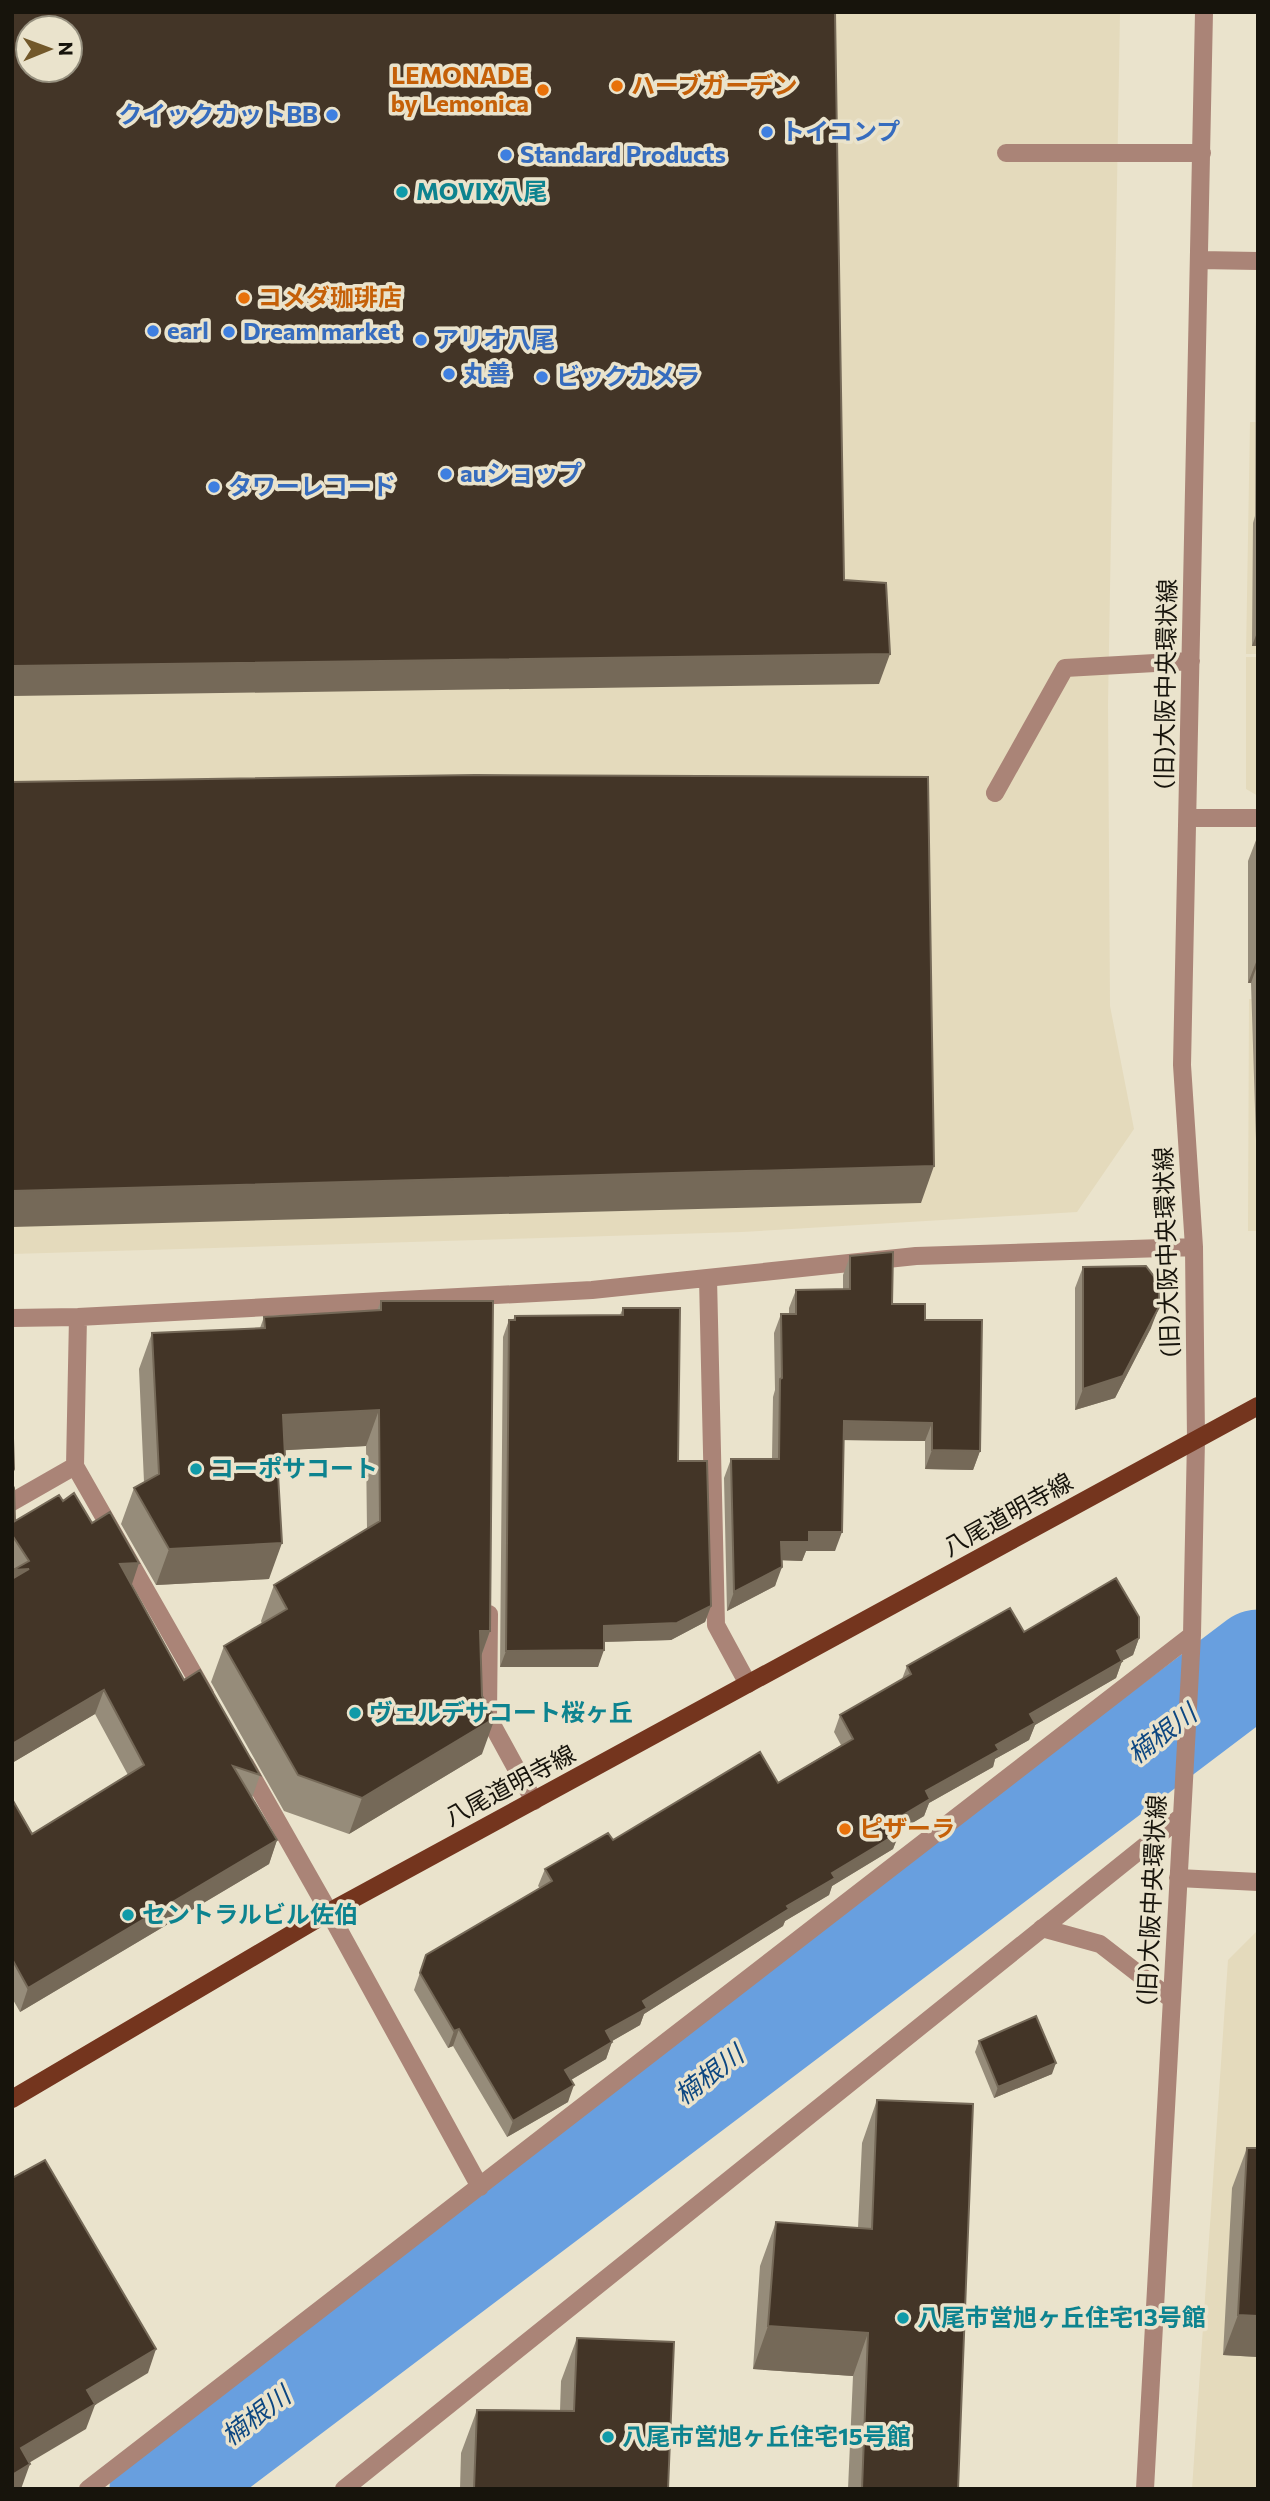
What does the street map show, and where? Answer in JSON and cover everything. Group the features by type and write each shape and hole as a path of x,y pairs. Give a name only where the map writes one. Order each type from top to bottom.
{"main road":[{"name":"八尾道明寺線","path":"12,2099 329,1912 1258,1406"}],"street":[{"name":"(旧)大阪中央環状線","path":"1145,2489 1192,1635 1196,1439 1194,1247 1182,1065 1205,12"},
{"path":"1006,153 1202,153"},
{"path":"1200,260 1258,261"},
{"path":"995,793 1065,668 1191,661"},
{"path":"1188,818 1258,818"},
{"path":"12,1318 492,1302 916,1256 1194,1247"},
{"path":"708,1278 716,1625 748,1684"},
{"path":"78,1317 75,1466 212,1707"},
{"path":"12,1502 75,1466"},
{"path":"489,1594 488,1717 534,1801"},
{"path":"88,2489 1192,1635"},
{"path":"233,1743 480,2187"},
{"path":"344,2489 1181,1817"},
{"path":"1178,1878 1258,1882"},
{"path":"1042,1928 1100,1944 1171,1999"}],"shaded area":[{"path":"12,12 1120,12 1108,705 1110,1006 1134,1129 1077,1212 742,1232 12,1254"},
{"path":"1250,422 1258,422 1258,654 1246,654"},
{"path":"1246,657 1258,657 1258,796 1246,789"},
{"path":"1249,999 1258,999 1258,1231 1248,1231"},
{"path":"1258,1930 1258,2489 1192,2489 1228,1960"}],"building":[{"name":"アリオ八尾","path":"12,12 835,12 844,580 886,583 890,654 12,666"},
{"path":"475,775 928,777 934,1166 12,1191 12,782"},
{"path":"893,1252 892,1304 925,1304 925,1320 982,1320 980,1451 932,1450 932,1423 844,1421 842,1532 809,1532 809,1542 781,1542 782,1567 734,1592 731,1459 779,1459 781,1314 796,1314 796,1290 850,1289 850,1256"},
{"path":"1146,1266 1159,1283 1159,1307 1123,1376 1083,1389 1083,1267"},
{"path":"381,1301 493,1301 490,1631 480,1631 482,1696 495,1718 362,1798 298,1775 224,1646 287,1609 274,1585 380,1521 379,1410 283,1415 285,1456 277,1457 282,1543 169,1549 134,1488 159,1474 152,1333 265,1328 264,1317 381,1310"},
{"path":"623,1308 680,1308 678,1461 707,1461 711,1606 677,1623 604,1626 604,1650 506,1651 509,1320 515,1320 515,1316 623,1315"},
{"path":"12,1408 14,1469 12,1473"},
{"path":"12,1484 15,1521 59,1495 63,1501 74,1493 92,1523 110,1512 139,1563 120,1564 184,1680 200,1670 260,1775 233,1766 277,1840 28,1988 12,1959 12,1799 32,1834 144,1765 104,1690 12,1744 12,1579 29,1569 13,1570 29,1561 12,1535"},
{"path":"1116,1578 1139,1617 1139,1638 1117,1651 1122,1661 1030,1714 1035,1723 996,1745 999,1750 926,1791 930,1799 893,1821 900,1832 832,1873 835,1878 787,1906 789,1909 643,2001 647,2008 606,2031 612,2042 565,2070 574,2085 513,2121 459,2029 454,2031 420,1973 426,1955 552,1881 545,1869 608,1833 613,1840 760,1752 778,1783 853,1739 840,1715 911,1674 907,1666 1010,1608 1024,1632"},
{"path":"1036,2016 1056,2063 998,2087 979,2041"},
{"name":"八尾市営旭ヶ丘住宅13号館","path":"877,2100 973,2104 958,2489 862,2489 868,2333 768,2326 776,2222 872,2229"},
{"path":"1247,2148 1258,2148 1258,2316 1238,2315"},
{"path":"45,2160 156,2349 87,2390 95,2404 21,2448 30,2464 12,2475 12,2178"},
{"path":"577,2338 674,2342 668,2489 474,2489 477,2410 574,2411"}],"waterway":[{"name":"楠根川","path":"161,2489 1258,1661"}],"place":[{"name":"ハーブガーデン","path":"617,86"},
{"name":"LEMONADE by Lemonica","path":"543,90"},
{"name":"クイックカットBB","path":"332,115"},
{"name":"トイコンプ","path":"767,132"},
{"name":"Standard Products","path":"506,155"},
{"name":"MOVIX八尾","path":"402,192"},
{"name":"コメダ珈琲店","path":"244,298"},
{"name":"earl","path":"153,331"},
{"name":"Dream market","path":"229,332"},
{"name":"アリオ八尾","path":"421,340"},
{"name":"丸善","path":"449,374"},
{"name":"ビックカメラ","path":"542,377"},
{"name":"auショップ","path":"446,474"},
{"name":"タワーレコード","path":"214,487"},
{"name":"コーポサコート","path":"196,1469"},
{"name":"ヴェルデサコート桜ヶ丘","path":"355,1713"},
{"name":"ピザーラ","path":"845,1829"},
{"name":"セントラルビル佐伯","path":"128,1915"},
{"name":"八尾市営旭ヶ丘住宅13号館","path":"903,2318"},
{"name":"八尾市営旭ヶ丘住宅15号館","path":"608,2437"}]}
